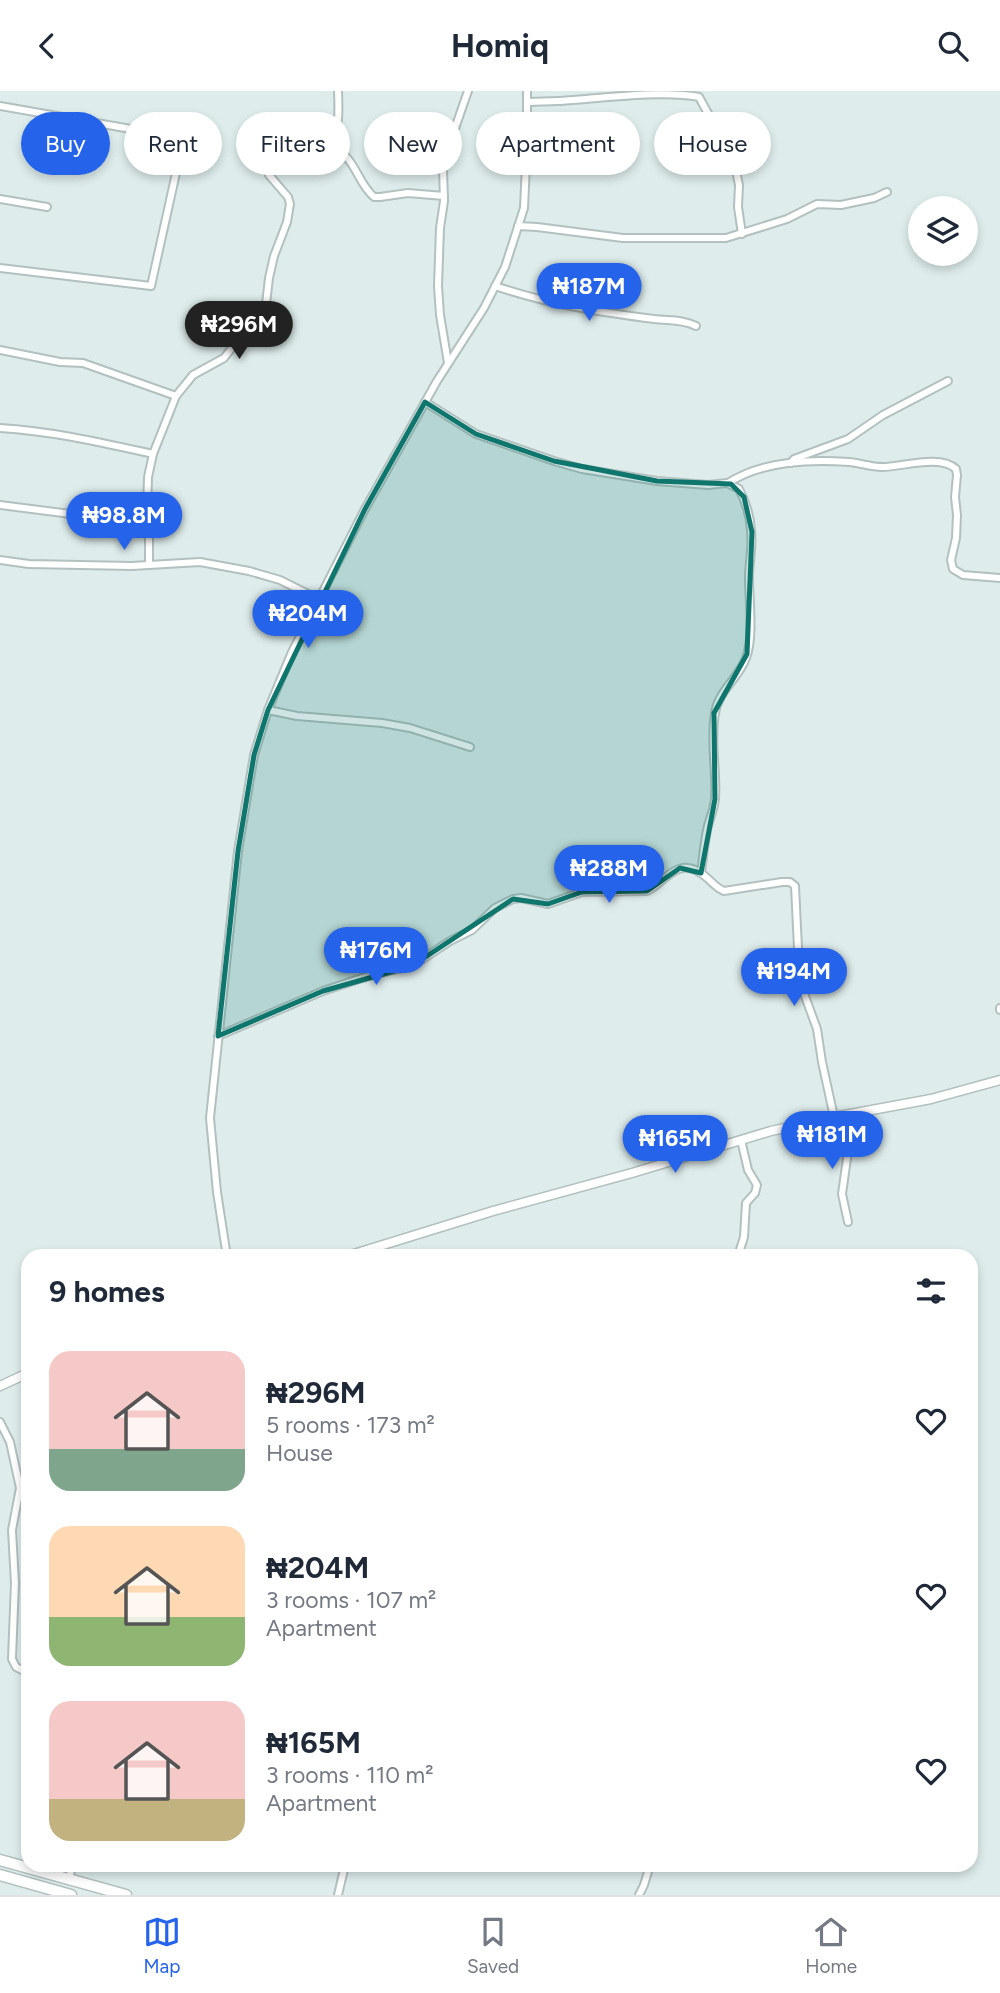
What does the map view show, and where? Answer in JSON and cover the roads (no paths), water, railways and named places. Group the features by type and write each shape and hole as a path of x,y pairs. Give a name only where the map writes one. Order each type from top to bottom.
{"highway":[{"path":"0,1860 21,1866"},
{"path":"41,1872 126,1895"},
{"path":"0,1875 71,1895"}],"street":[{"path":"338,91 339,112"},
{"path":"448,363 438,286 438,247 444,196 443,169 468,91"},
{"path":"226,1249 210,1118 237,851 254,755 268,710 292,652 365,509 448,363 484,309 505,267 524,208 527,91"},
{"path":"527,101 563,101 656,92 688,93 699,97 734,161 739,185 738,207 742,234"},
{"path":"0,106 165,135 175,142 180,155 151,286 0,268"},
{"path":"350,161 374,197 408,193 444,196"},
{"path":"149,565 148,477 153,454 176,395 193,375 224,358 264,310 268,278 287,222 290,204 288,197 269,175"},
{"path":"518,226 623,238 726,238 788,219 817,204 841,205 874,198 887,192"},
{"path":"0,199 47,207"},
{"path":"495,286 560,305 656,320 689,322 695,326"},
{"path":"0,350 60,362 83,363 176,395"},
{"path":"791,463 794,459 848,439 883,415 948,381"},
{"path":"425,402 476,434 554,461 582,469 657,481 708,485 727,483 757,469 791,463 847,462 881,467 929,462 951,465 956,469 957,475 956,537 951,560 953,569 963,575 1000,578"},
{"path":"0,428 41,432 153,454"},
{"path":"701,873 715,799 715,713 725,689 746,660 752,604 749,580 752,531 747,506 739,489 727,483"},
{"path":"0,506 149,524"},
{"path":"0,560 29,564 149,565 200,562 267,575 295,586 308,594 315,609"},
{"path":"308,594 324,593"},
{"path":"268,710 297,716 410,727 470,747"},
{"path":"218,1036 323,991 412,965 450,940 472,930 495,908 513,899 521,898 548,904 582,892 647,891 671,872 686,868 701,873 715,887 724,891 790,882 795,885 802,988 817,1029 822,1062 849,1144 842,1193 848,1222"},
{"path":"369,1249 493,1210 632,1173 771,1131 931,1099 1000,1080"},
{"path":"740,1249 747,1203 757,1186 747,1170 741,1140"},
{"path":"0,1386 21,1376"},
{"path":"0,1422 10,1442 20,1488 12,1531 15,1583 12,1658 16,1667 21,1670"},
{"path":"69,1880 71,1872"},
{"path":"338,1895 343,1872"},
{"path":"639,1895 647,1872"}]}
